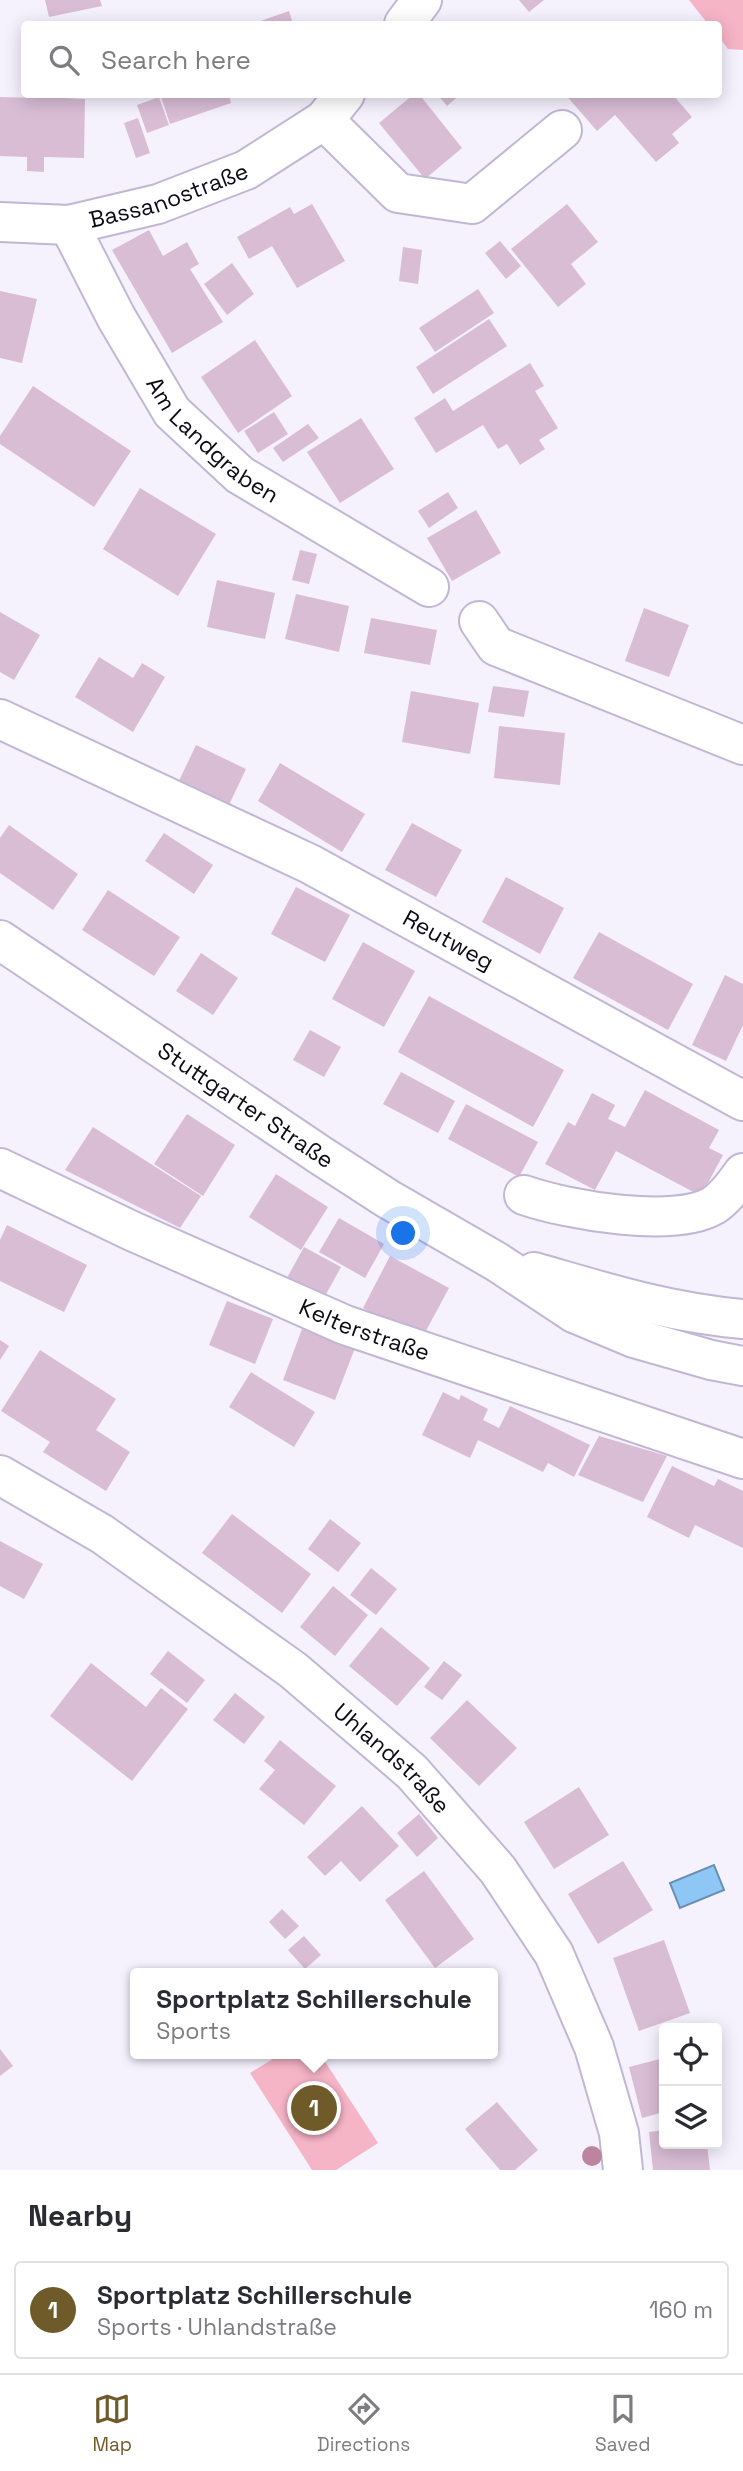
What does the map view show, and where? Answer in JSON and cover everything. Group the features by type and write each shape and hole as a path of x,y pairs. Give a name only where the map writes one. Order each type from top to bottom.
{"street":[{"name":"Bassanostraße","path":"0,222 69,225 158,204 246,170 335,107 398,193 472,204 562,130"},
{"name":"Am Landgraben","path":"69,225 116,317 172,412 240,475 429,587"},
{"path":"479,621 496,646 743,745"},
{"name":"Reutweg","path":"0,719 310,864 742,1101"},
{"name":"Stuttgarter Straße","path":"0,940 320,1156 388,1199 498,1262 574,1313 634,1338 710,1360 743,1366"},
{"name":"Kelterstraße","path":"0,1168 132,1231 345,1325 743,1459"},
{"path":"524,1195 602,1213 682,1216 715,1205 743,1172"},
{"name":"Stuttgarter Straße","path":"498,1262 656,1307 743,1319"},
{"name":"Uhlandstraße","path":"0,1475 103,1534 293,1670 412,1772 498,1870 554,1954 594,2047 619,2133 622,2170"}],"shaded area":[{"path":"689,0 743,0 743,50 728,49 722,41 722,21 706,21"},
{"path":"273,2059 323,2059 378,2143 336,2170 312,2170 250,2073"}],"water":[{"path":"714,1865 724,1890 680,1908 670,1883"}],"building":[{"path":"45,0 100,0 102,6 49,17"},
{"path":"519,0 544,0 529,12"},
{"path":"289,11 292,21 261,21"},
{"path":"0,97 85,99 84,158 44,157 44,172 27,171 27,157 0,156"},
{"path":"159,98 169,125 147,133 137,105"},
{"path":"161,98 230,98 231,103 170,124"},
{"path":"409,98 422,98 462,148 425,179 379,123"},
{"path":"440,98 456,98 447,106"},
{"path":"568,98 675,98 692,117 672,134 679,143 656,162 615,115 597,131"},
{"path":"138,118 150,153 136,158 124,123"},
{"path":"312,204 345,261 297,288 272,246 249,259 237,237 290,207 294,214"},
{"path":"567,204 598,242 571,264 586,284 558,307 511,249"},
{"path":"149,230 163,256 187,242 199,264 190,269 223,322 172,353 112,250"},
{"path":"500,241 521,266 506,279 485,253"},
{"path":"403,247 422,250 418,284 399,281"},
{"path":"232,263 254,294 227,315 204,284"},
{"path":"478,289 494,313 435,352 419,328"},
{"path":"0,291 37,299 22,363 0,358"},
{"path":"489,319 507,346 433,394 416,367"},
{"path":"255,340 292,396 238,433 201,377"},
{"path":"530,363 544,386 535,391 558,428 539,440 545,449 520,465 507,444 498,449 483,425 436,453 414,418 445,398 453,411"},
{"path":"33,386 131,451 94,507 0,444 0,436"},
{"path":"274,412 288,434 258,453 244,431"},
{"path":"361,418 394,469 340,503 307,452"},
{"path":"308,424 319,438 283,462 273,448"},
{"path":"140,488 216,534 178,596 103,549"},
{"path":"448,492 458,508 429,528 418,511"},
{"path":"476,510 501,553 452,581 427,538"},
{"path":"300,550 317,554 309,584 292,580"},
{"path":"217,580 275,593 265,639 207,627"},
{"path":"296,594 349,606 339,652 285,639"},
{"path":"644,608 689,625 669,677 625,661"},
{"path":"0,612 40,635 14,680 0,672"},
{"path":"371,618 437,630 430,665 364,653"},
{"path":"99,657 133,678 142,663 165,677 133,732 75,697"},
{"path":"493,686 529,691 524,717 488,712"},
{"path":"411,691 479,703 470,754 402,742"},
{"path":"499,726 565,733 560,785 494,778"},
{"path":"196,745 246,769 228,807 178,783"},
{"path":"280,763 365,814 342,852 258,801"},
{"path":"412,823 462,850 436,897 385,870"},
{"path":"9,825 78,874 53,910 0,873 0,838"},
{"path":"164,833 213,865 194,894 145,861"},
{"path":"506,877 564,908 540,954 482,922"},
{"path":"296,887 350,915 325,962 271,934"},
{"path":"108,890 180,937 154,976 82,930"},
{"path":"599,932 693,984 668,1030 573,978"},
{"path":"363,942 415,971 384,1027 332,999"},
{"path":"201,953 238,978 213,1015 176,991"},
{"path":"725,975 743,984 743,1025 726,1061 692,1045"},
{"path":"429,996 564,1070 533,1127 398,1052"},
{"path":"310,1030 341,1047 324,1077 293,1060"},
{"path":"401,1072 455,1101 438,1133 383,1104"},
{"path":"645,1090 719,1130 709,1148 723,1155 701,1196 616,1151 595,1190 545,1164 568,1122 575,1126 592,1093 615,1105 608,1119 625,1127"},
{"path":"466,1104 538,1142 519,1177 448,1139"},
{"path":"187,1114 235,1145 203,1196 154,1164"},
{"path":"93,1127 201,1196 180,1228 65,1170"},
{"path":"276,1174 328,1207 301,1250 249,1217"},
{"path":"339,1218 384,1244 365,1278 319,1252"},
{"path":"7,1225 87,1265 64,1312 0,1281 0,1240"},
{"path":"304,1247 341,1267 319,1307 282,1287"},
{"path":"390,1256 449,1288 421,1340 363,1308"},
{"path":"227,1301 273,1319 255,1364 209,1345"},
{"path":"302,1329 355,1348 335,1400 283,1380"},
{"path":"0,1340 9,1346 0,1360"},
{"path":"40,1350 116,1399 96,1430 130,1452 106,1491 43,1452 50,1442 1,1411"},
{"path":"251,1372 315,1412 294,1447 229,1407"},
{"path":"443,1392 459,1400 461,1395 488,1409 483,1420 499,1428 510,1406 590,1445 574,1477 548,1463 543,1472 478,1440 470,1458 422,1435"},
{"path":"599,1436 667,1456 643,1502 578,1475"},
{"path":"672,1466 714,1486 718,1479 743,1491 743,1548 695,1525 689,1538 647,1517"},
{"path":"232,1514 311,1574 282,1613 202,1553"},
{"path":"330,1519 361,1543 338,1572 308,1549"},
{"path":"0,1541 43,1564 24,1599 0,1586"},
{"path":"371,1568 397,1589 376,1615 350,1595"},
{"path":"333,1586 368,1615 335,1656 300,1627"},
{"path":"381,1627 430,1668 397,1706 349,1666"},
{"path":"168,1651 205,1680 187,1703 150,1674"},
{"path":"444,1661 462,1675 442,1700 424,1687"},
{"path":"91,1663 146,1707 161,1688 188,1709 132,1781 50,1716"},
{"path":"235,1693 265,1717 244,1744 213,1720"},
{"path":"467,1700 517,1748 479,1786 430,1738"},
{"path":"280,1740 336,1786 304,1825 259,1789 275,1770 264,1761"},
{"path":"579,1787 609,1835 554,1869 524,1822"},
{"path":"362,1806 399,1846 360,1882 341,1861 325,1876 307,1857"},
{"path":"419,1814 438,1838 417,1857 397,1833"},
{"path":"623,1861 653,1910 598,1944 568,1894"},
{"path":"424,1871 474,1939 435,1968 385,1900"},
{"path":"282,1909 299,1926 285,1939 269,1922"},
{"path":"304,1936 321,1955 304,1968 288,1950"},
{"path":"664,1940 690,2013 639,2031 613,1958"},
{"path":"0,2049 13,2066 0,2076"},
{"path":"659,2059 659,2113 642,2118 629,2067"},
{"path":"497,2102 538,2150 515,2170 500,2170 465,2129"},
{"path":"659,2131 659,2149 708,2149 710,2170 653,2170 649,2132"}],"place":[{"name":"Sportplatz Schillerschule","path":"314,2108"}]}
